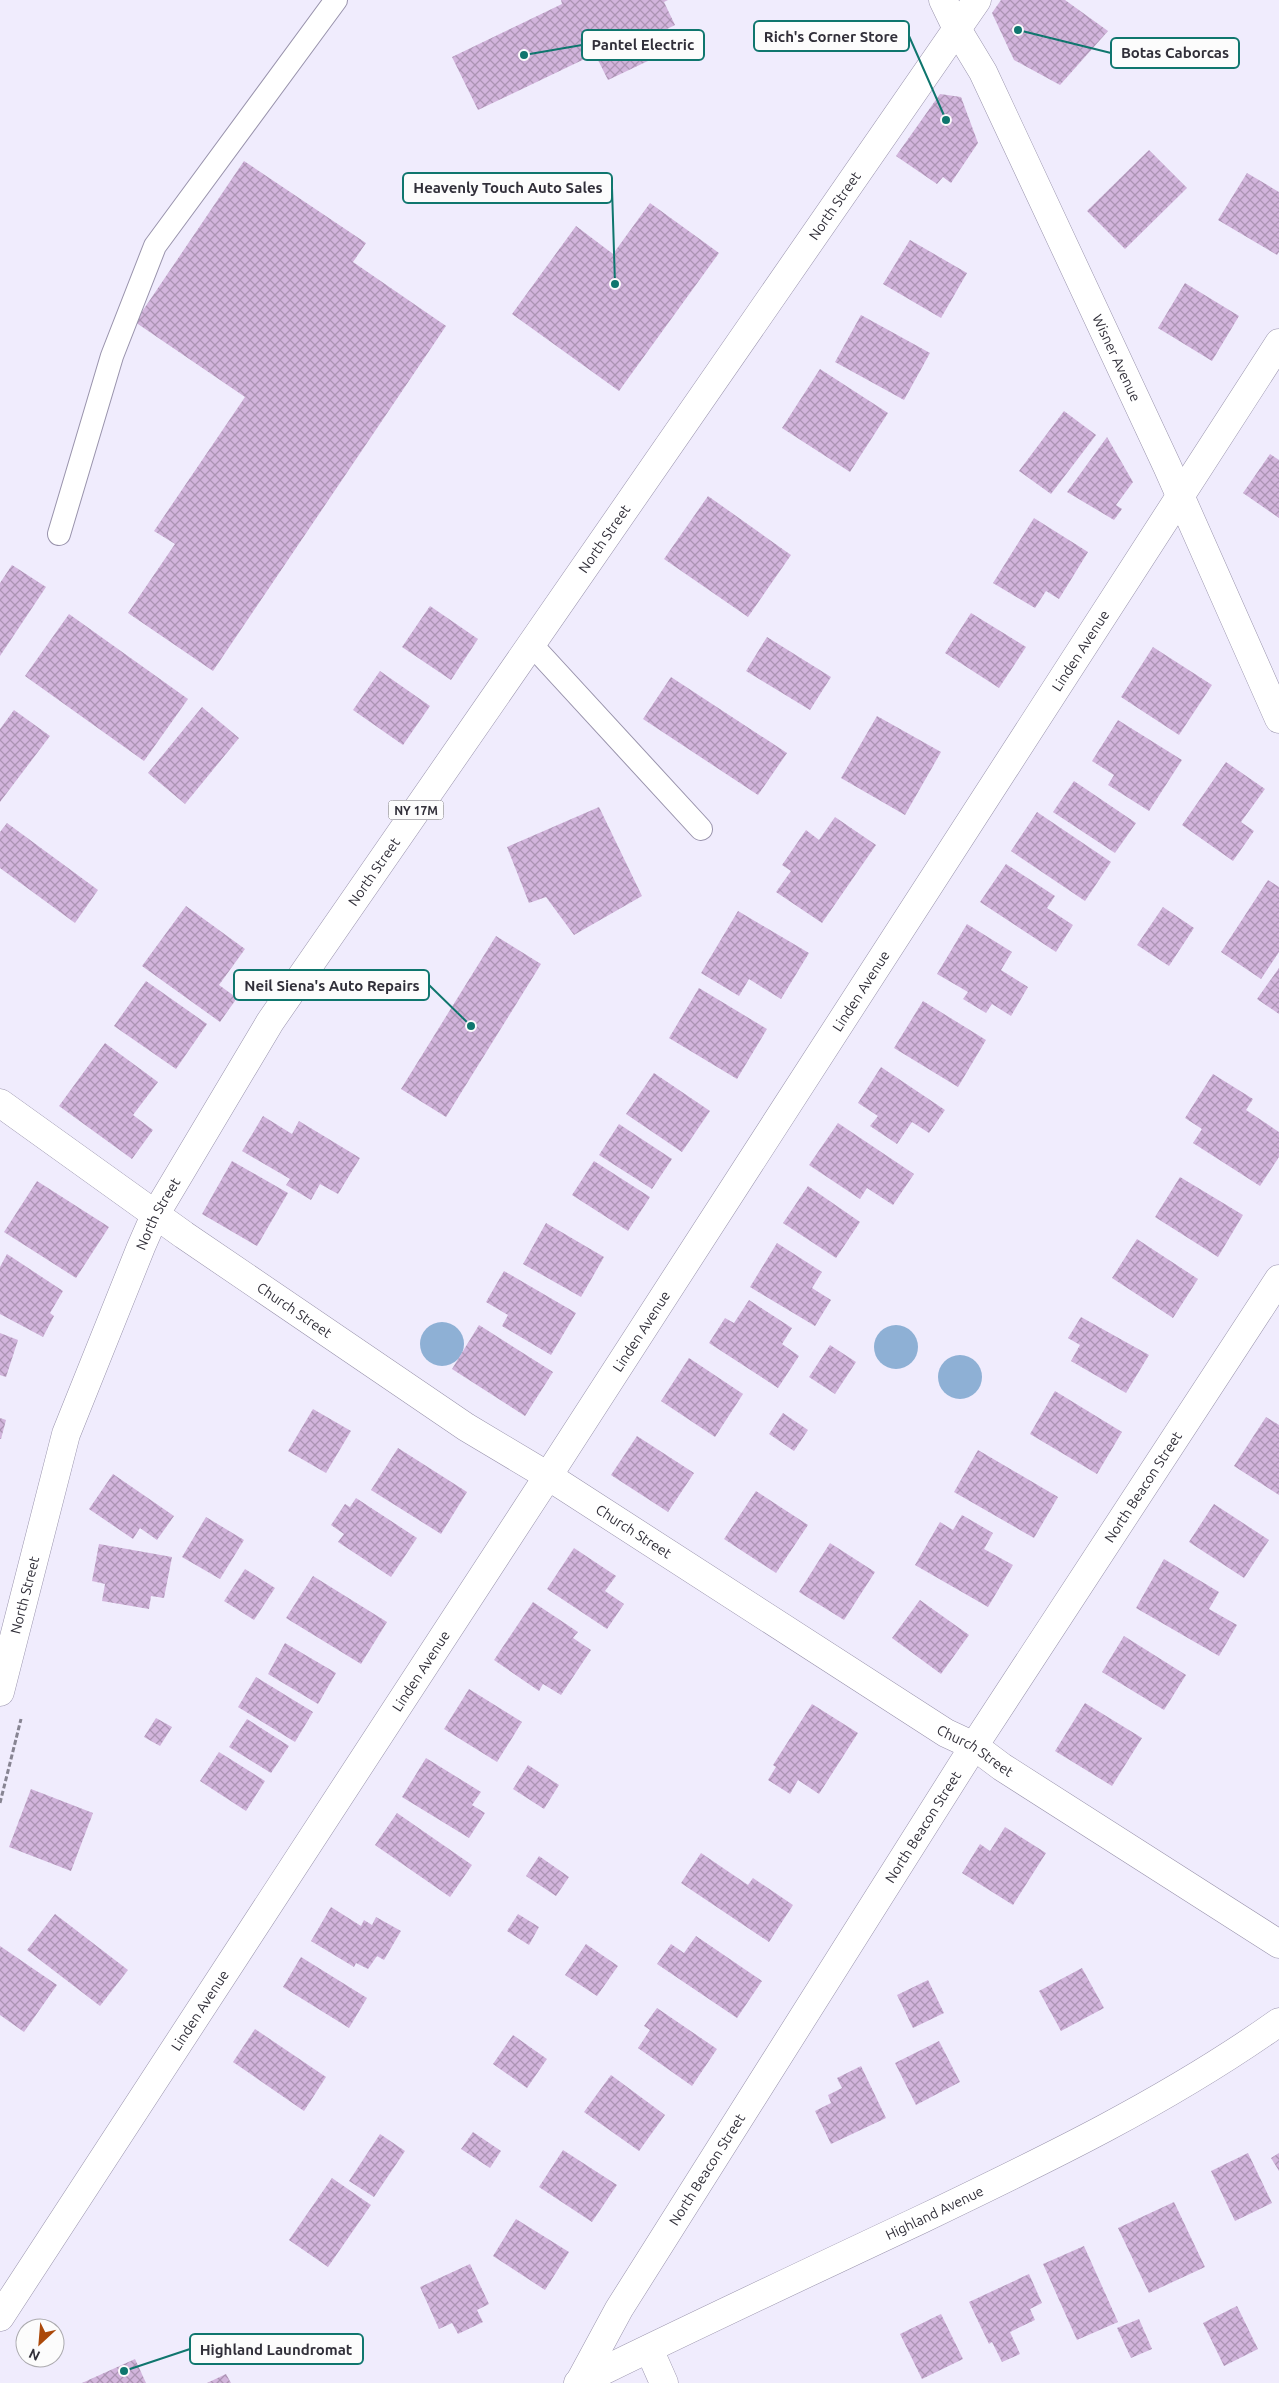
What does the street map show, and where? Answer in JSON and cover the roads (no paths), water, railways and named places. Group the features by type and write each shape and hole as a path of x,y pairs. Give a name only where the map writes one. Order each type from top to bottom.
{"street":[{"name":"Wisner Avenue","path":"943,0 957,29 983,72 1180,494 1279,719"},
{"name":"North Street","path":"0,1692 66,1434 140,1246 155,1215 270,1022 977,0"},
{"name":"Linden Avenue","path":"0,2317 548,1476 1279,343"},
{"name":"Church Street","path":"0,1103 155,1215 466,1427 548,1476 946,1733 974,1746 1002,1767 1279,1944"},
{"name":"North Beacon Street","path":"578,2383 624,2301 974,1746 1279,1279"},
{"name":"Highland Avenue","path":"578,2383 1024,2170 1155,2102 1248,2044 1279,2022"},
{"path":"649,2348 664,2383"}],"lane":[{"path":"59,534 112,356 155,246 336,0"},
{"path":"531,644 700,829"}],"water":[{"path":"442,1322 454,1326 460,1332 464,1344 460,1356 454,1362 442,1366 430,1362 424,1356 420,1344 424,1332 430,1326"},
{"path":"896,1325 908,1329 914,1335 918,1347 914,1359 908,1365 896,1369 884,1365 878,1359 874,1347 878,1335 884,1329"},
{"path":"960,1355 972,1359 978,1365 982,1377 978,1389 972,1395 960,1399 948,1395 942,1389 938,1377 942,1365 948,1359"}],"place":[{"name":"Botas Caborcas","path":"1018,30"},
{"name":"Pantel Electric","path":"524,55"},
{"name":"Rich's Corner Store","path":"946,120"},
{"name":"Heavenly Touch Auto Sales","path":"615,284"},
{"name":"Neil Siena's Auto Repairs","path":"471,1026"},
{"name":"Highland Laundromat","path":"124,2371"}]}
